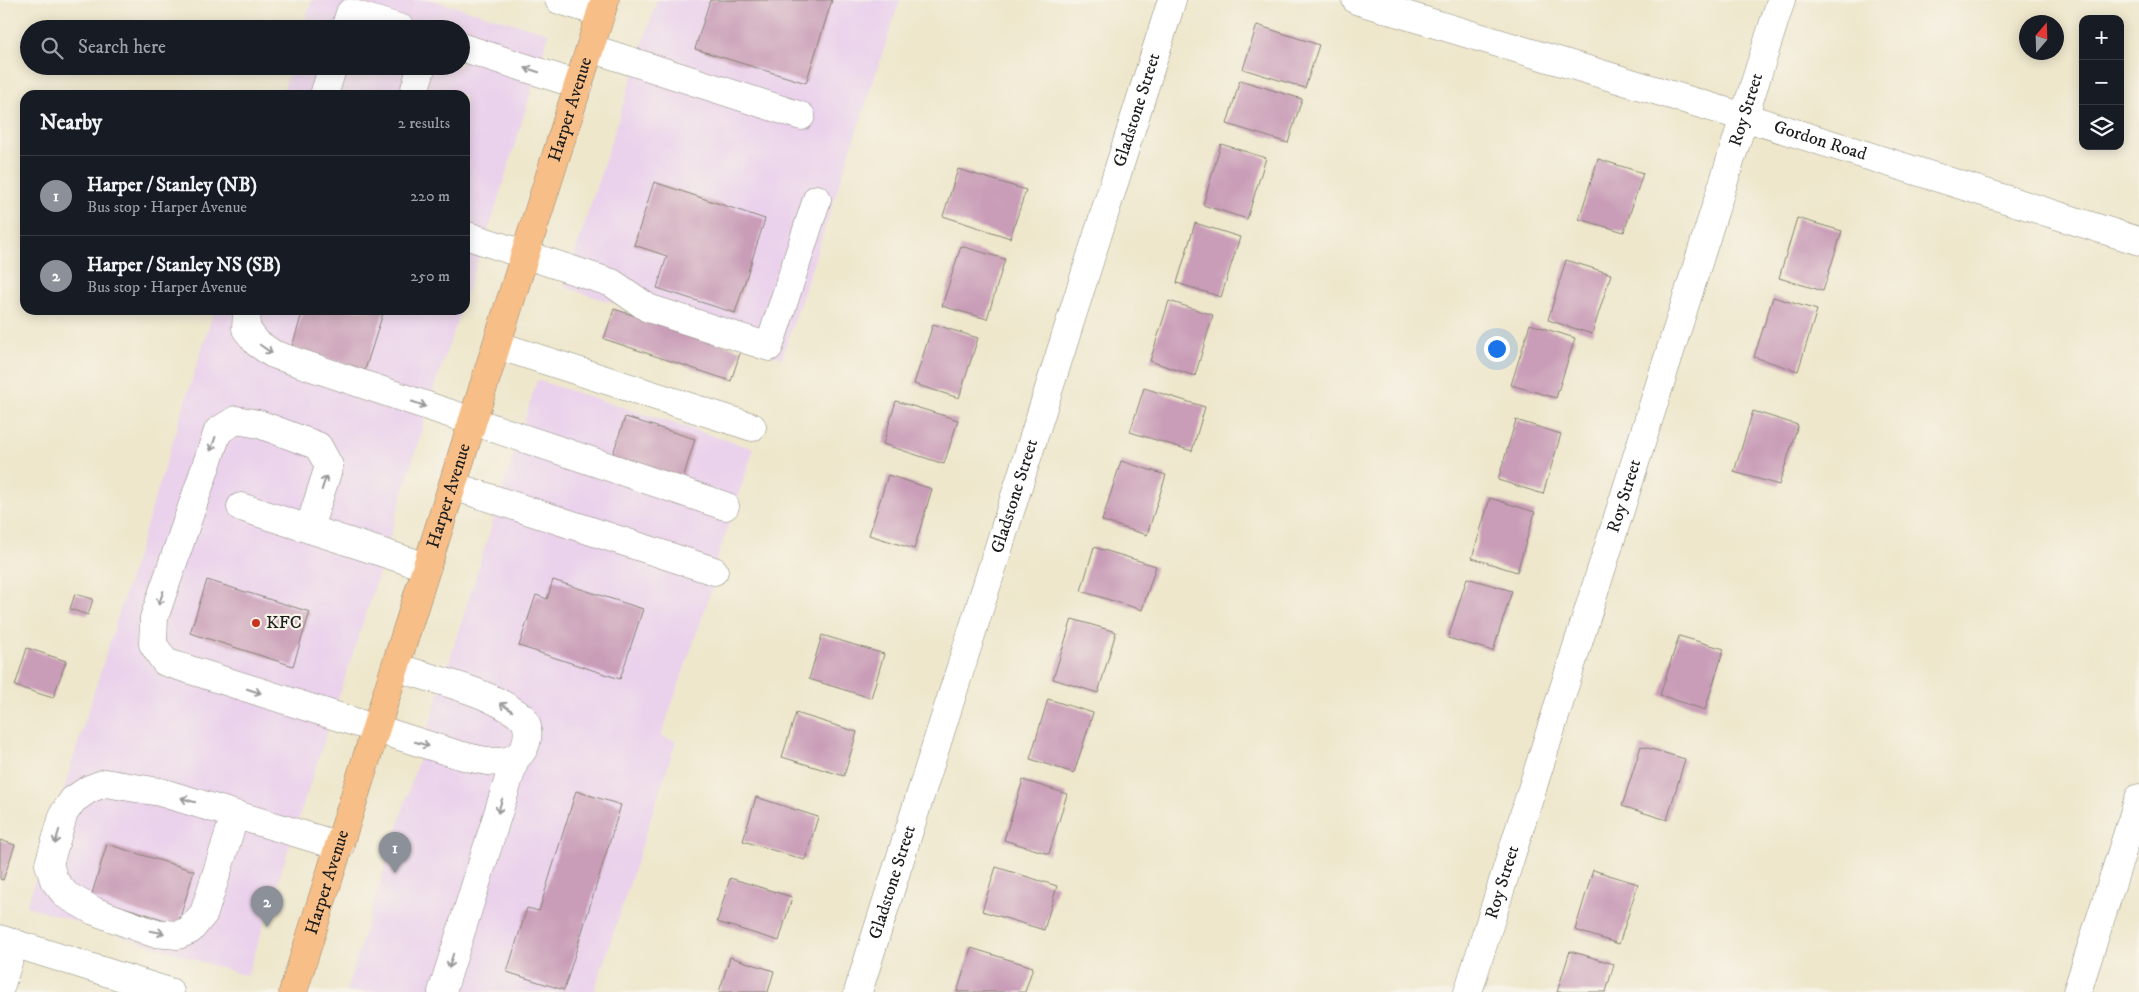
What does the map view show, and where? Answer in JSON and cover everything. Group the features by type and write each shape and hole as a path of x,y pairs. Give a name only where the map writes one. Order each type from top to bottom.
{"main road":[{"name":"Harper Avenue","path":"294,992 603,7"}],"street":[{"path":"559,0 603,7"},
{"name":"Gladstone Street","path":"858,992 1172,0"},
{"name":"Gordon Road","path":"1356,0 1744,116 2139,241"},
{"name":"Roy Street","path":"1468,992 1781,0"},
{"path":"348,20 350,13 373,20"},
{"path":"590,48 801,116"},
{"path":"470,50 579,85"},
{"path":"326,90 330,75"},
{"path":"415,90 419,75"},
{"path":"470,237 612,283 648,308 769,347 817,199"},
{"path":"247,315 246,330 257,343 273,354 472,423 726,506"},
{"path":"497,345 752,427"},
{"path":"309,529 329,466 318,446 259,424 236,420 218,431 154,618 153,644 165,662 376,730 494,764 514,759"},
{"path":"453,486 714,571"},
{"path":"242,507 427,567"},
{"path":"396,667 501,703 525,720 528,732 526,746 514,759 442,992"},
{"path":"235,815 204,912 190,930 178,935 153,933 94,911 66,895 54,880 49,864 64,813 73,800 89,789 104,783 160,792 340,846"},
{"path":"2077,992 2139,798"},
{"path":"0,988 7,941 170,992"}],"shaded area":[{"path":"312,0 431,0 549,33 493,216 470,283 470,90 284,90 288,75 470,75 470,20 305,20"},
{"path":"657,0 900,0 782,358 564,287"},
{"path":"212,315 459,315 436,382 374,589 247,976 27,906"},
{"path":"537,380 754,449 716,561 716,577 661,736 676,741 594,992 346,992"}],"building":[{"path":"710,0 832,0 806,83 695,49"},
{"path":"1257,25 1319,45 1305,88 1243,69"},
{"path":"1240,80 1302,99 1288,143 1227,124"},
{"path":"1221,144 1266,158 1247,219 1203,205"},
{"path":"1598,159 1643,173 1624,232 1579,219"},
{"path":"958,169 1026,190 1010,238 943,216"},
{"path":"654,182 765,219 735,313 657,288 667,256 634,245"},
{"path":"1797,218 1842,231 1823,291 1779,278"},
{"path":"1195,223 1240,237 1221,297 1177,283"},
{"path":"961,246 1005,259 987,319 942,306"},
{"path":"1566,260 1611,274 1592,334 1548,320"},
{"path":"1773,297 1817,310 1798,371 1754,357"},
{"path":"1169,301 1213,315 1195,376 1150,361"},
{"path":"614,309 741,350 731,381 604,339"},
{"path":"302,315 382,315 365,370 292,347"},
{"path":"933,324 978,338 959,398 914,384"},
{"path":"1530,324 1575,338 1556,398 1511,385"},
{"path":"1144,388 1205,407 1192,451 1130,432"},
{"path":"896,401 958,420 944,464 883,444"},
{"path":"1753,411 1798,425 1779,485 1734,472"},
{"path":"625,417 695,439 681,485 610,463"},
{"path":"1516,420 1561,434 1543,494 1498,480"},
{"path":"1121,461 1166,475 1147,535 1102,521"},
{"path":"888,475 932,489 914,549 869,535"},
{"path":"1490,498 1535,512 1517,572 1472,558"},
{"path":"1094,547 1156,566 1142,610 1081,591"},
{"path":"1467,578 1512,591 1493,651 1448,638"},
{"path":"207,580 310,612 293,666 190,633"},
{"path":"553,580 643,609 620,679 519,646 536,595 547,599"},
{"path":"75,594 93,599 88,615 70,609"},
{"path":"1072,619 1116,632 1098,693 1053,679"},
{"path":"822,635 884,654 871,698 809,679"},
{"path":"1679,636 1724,649 1705,710 1660,695"},
{"path":"27,648 66,661 53,698 15,686"},
{"path":"1048,699 1093,713 1074,773 1030,759"},
{"path":"796,713 857,732 844,776 782,757"},
{"path":"1641,746 1685,759 1667,820 1622,806"},
{"path":"1023,780 1067,794 1049,854 1004,840"},
{"path":"576,791 621,805 564,990 507,972 527,908 539,911"},
{"path":"756,797 818,817 805,860 743,841"},
{"path":"0,840 15,845 3,880 0,879"},
{"path":"107,844 194,871 178,924 91,897"},
{"path":"996,867 1057,886 1044,930 982,911"},
{"path":"1593,870 1638,884 1619,944 1575,930"},
{"path":"730,878 792,897 779,941 717,922"},
{"path":"971,948 1033,967 1025,992 957,992"},
{"path":"1570,951 1614,964 1606,992 1557,992"},
{"path":"730,957 774,971 768,992 719,992"}],"place":[{"name":"KFC","path":"256,623"},
{"name":"Harper / Stanley (NB)","path":"395,873"},
{"name":"Harper / Stanley NS (SB)","path":"267,927"}]}
